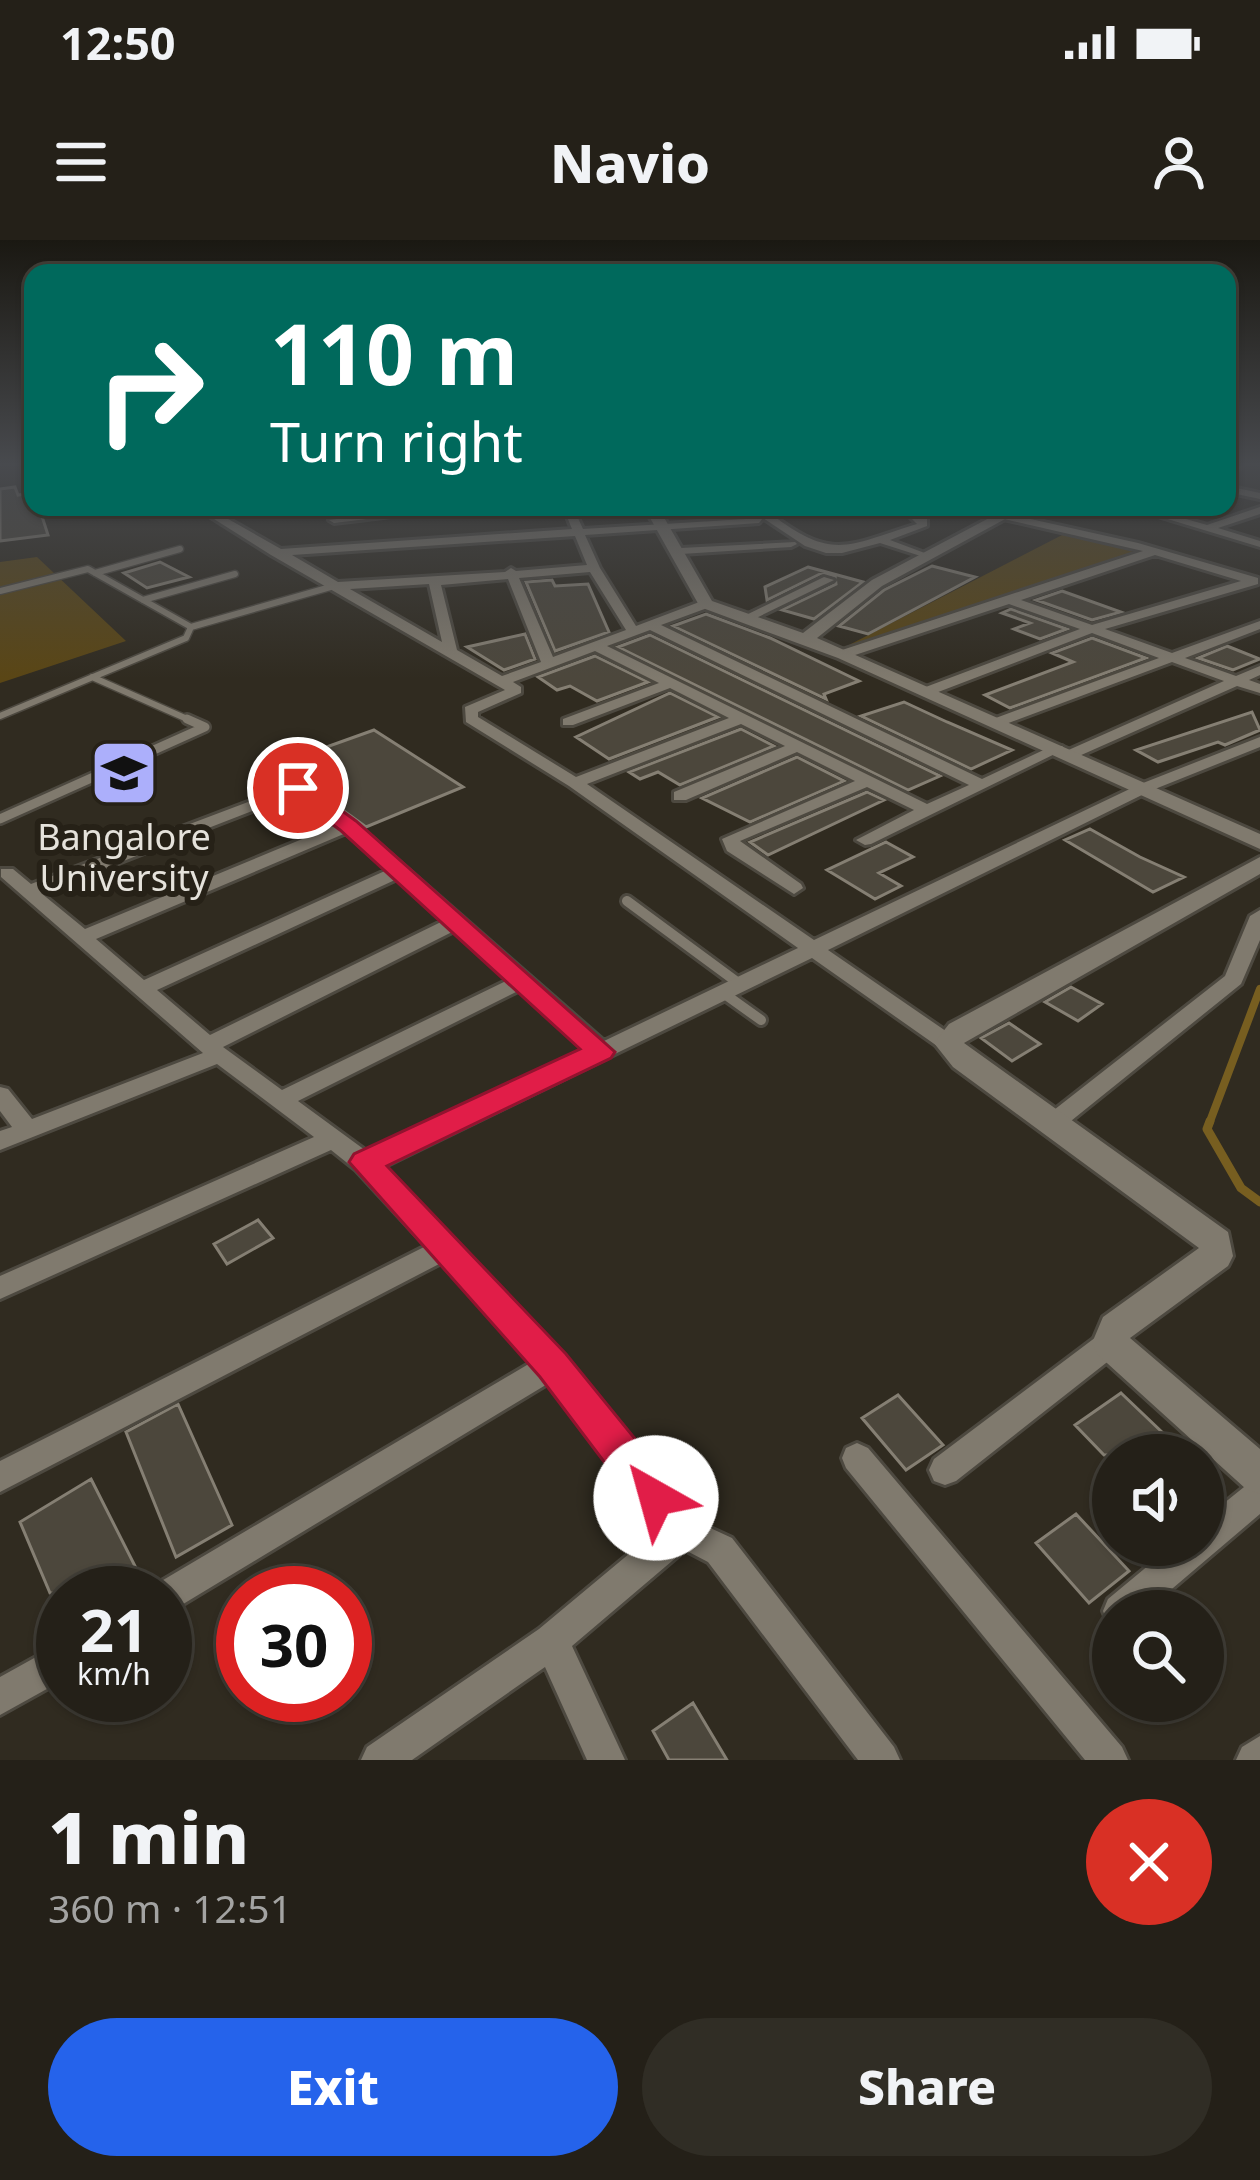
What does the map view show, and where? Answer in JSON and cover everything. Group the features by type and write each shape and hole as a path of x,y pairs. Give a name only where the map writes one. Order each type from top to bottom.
{"street":[{"path":"248,537 516,690 470,710 471,719 575,783 948,1043 963,1060 1216,1242 1216,1256 1115,1328 1110,1343 945,1470"},
{"path":"352,537 363,548"},
{"path":"275,554 512,537"},
{"path":"581,537 594,568 634,633"},
{"path":"671,537 706,604"},
{"path":"794,537 807,547 839,552 891,537"},
{"path":"901,537 932,554"},
{"path":"806,639 877,583 965,537"},
{"path":"1105,537 1257,582"},
{"path":"881,540 932,554"},
{"path":"681,551 791,544"},
{"path":"844,654 1156,551"},
{"path":"334,586 594,568"},
{"path":"511,572 549,664"},
{"path":"438,580 432,584 451,650"},
{"path":"748,617 828,580"},
{"path":"928,692 1091,629 1257,582"},
{"path":"1008,598 1260,689"},
{"path":"503,681 706,604 844,654 1260,842"},
{"path":"998,722 1260,625"},
{"path":"652,626 982,784"},
{"path":"598,647 928,812"},
{"path":"865,840 982,784 1260,670"},
{"path":"568,722 669,684"},
{"path":"575,783 740,719"},
{"path":"365,1162 735,991 1144,788 1260,742"},
{"path":"680,796 796,746"},
{"path":"794,888 733,848 731,839 868,781"},
{"path":"29,892 298,788 348,826 601,1052"},
{"path":"83,937 348,826"},
{"path":"948,1043 959,1031 1260,864"},
{"path":"142,989 399,871"},
{"path":"7,873 214,1050 365,1162 553,1365 682,1531 720,1550 881,1760"},
{"path":"1053,1123 1234,979 1260,916"},
{"path":"0,1141 214,1050 456,922"},
{"path":"283,1099 522,981"},
{"path":"0,1095 28,1130"},
{"path":"0,1288 333,1139"},
{"path":"0,1477 442,1250"},
{"path":"1110,1343 1260,1475"},
{"path":"192,1582 553,1365"},
{"path":"857,1458 1109,1760"},
{"path":"1224,1524 1260,1494"},
{"path":"380,1760 550,1641 682,1531"},
{"path":"1144,1590 1173,1566"},
{"path":"550,1641 606,1760"},
{"path":"0,1697 36,1676"}],"lane":[{"path":"94,573 180,549"},
{"path":"0,591 88,569 191,627 334,586"},
{"path":"143,600 235,574"},
{"path":"0,716 186,638 191,627"},
{"path":"0,819 206,728 92,677"},
{"path":"627,901 735,991 761,1020"}],"shaded area":[{"path":"1058,537 1080,537 1152,557 856,648 849,645"},
{"path":"37,557 126,641 0,683 0,562"}],"building":[{"path":"160,562 189,577 147,588 124,573"},
{"path":"932,566 975,577 868,634 839,626 884,590"},
{"path":"808,567 863,582 814,619 782,610 836,584 835,576 822,573 767,600 765,587"},
{"path":"552,580 555,586 588,584 609,632 555,651 526,582"},
{"path":"1062,591 1121,612 1092,620 1036,600"},
{"path":"1011,609 1067,629 1040,639 1014,629 1030,623 1002,613"},
{"path":"706,614 770,638 859,681 824,694 826,699 673,626"},
{"path":"525,634 535,659 504,670 467,647"},
{"path":"650,635 940,776 908,790 618,647"},
{"path":"1092,638 1146,658 1010,708 985,695 1073,662 1052,653"},
{"path":"1227,646 1260,659 1233,670 1198,658"},
{"path":"595,656 648,682 597,701 570,686 557,690 538,677"},
{"path":"670,693 718,717 609,759 576,737"},
{"path":"904,702 1012,750 971,769 861,716"},
{"path":"1252,712 1260,730 1225,745 1218,742 1158,762 1136,750"},
{"path":"741,729 774,746 680,785 658,772 640,779 629,772"},
{"path":"374,730 463,787 366,827 279,764"},
{"path":"797,757 844,781 750,822 702,798"},
{"path":"867,792 884,800 768,855 750,842"},
{"path":"1090,829 1184,877 1153,892 1065,840"},
{"path":"886,842 913,857 879,873 901,886 875,899 827,870"},
{"path":"1071,987 1102,1004 1078,1021 1045,1002"},
{"path":"1009,1023 1040,1044 1012,1061 981,1038"},
{"path":"258,1220 273,1238 227,1264 214,1244"},
{"path":"1121,1393 1164,1434 1092,1434 1092,1443 1075,1425"},
{"path":"898,1395 943,1445 906,1470 862,1418"},
{"path":"178,1404 232,1525 176,1557 126,1432"},
{"path":"91,1479 135,1566 39,1566 20,1522"},
{"path":"1076,1514 1092,1531 1092,1566 1124,1566 1129,1571 1105,1590 1092,1590 1089,1603 1036,1543"},
{"path":"693,1703 727,1760 669,1760 653,1731"}],"waterway":[{"path":"1209,1124 1260,989"},
{"path":"1210,1121 1207,1129 1241,1188 1260,1202"}],"place":[{"name":"Bangalore University","path":"124,773"}],"route":[{"path":"298,788 348,826 601,1052 385,1157 365,1162 553,1365 656,1498"}]}
